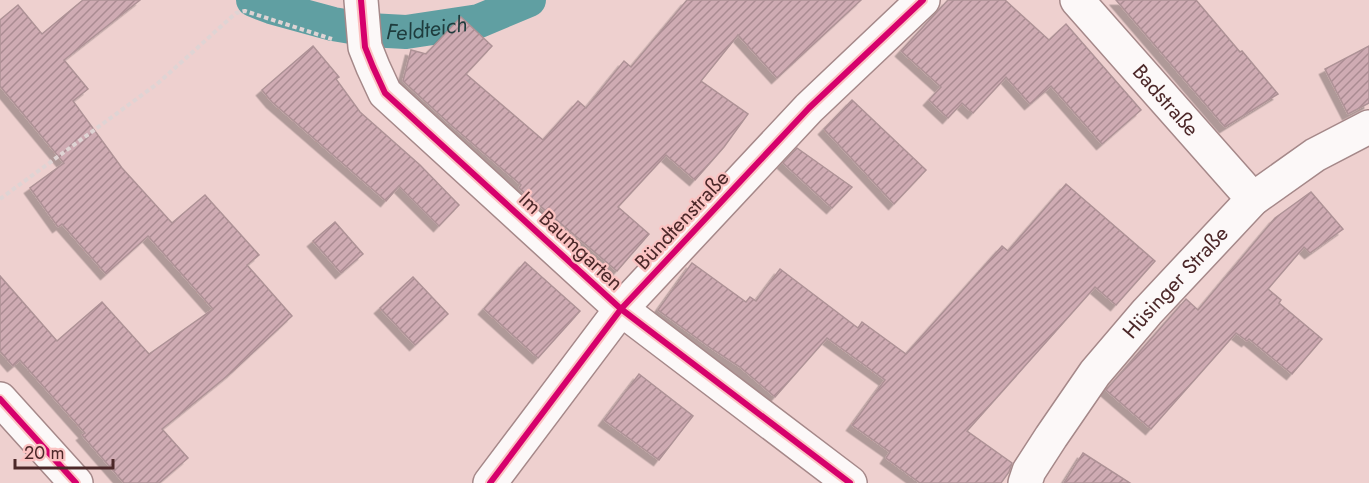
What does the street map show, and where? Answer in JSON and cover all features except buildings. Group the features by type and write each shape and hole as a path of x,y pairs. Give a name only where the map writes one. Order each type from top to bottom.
{"street":[{"name":"Bündtenstraße","path":"490,483 621,309 809,108 923,0"},
{"name":"Badstraße","path":"1077,0 1253,199"},
{"name":"Im Baumgarten","path":"363,26 373,68 385,93 621,309 850,483"},
{"name":"Hüsinger Straße","path":"1025,483 1029,471 1051,436 1095,373 1147,312 1253,199 1315,155 1369,127"},
{"path":"0,399 76,483"}],"path":[{"path":"0,199 157,84 236,13 245,11 341,42 363,26"}],"waterway":[{"name":"Feldteich","path":"253,0 333,24 369,30 406,32 479,21 529,0"}],"cycle path":[{"path":"361,0 365,47 385,93 621,309 850,483"},
{"path":"490,483 621,309 809,108 923,0"},
{"path":"0,399 76,483"}]}
